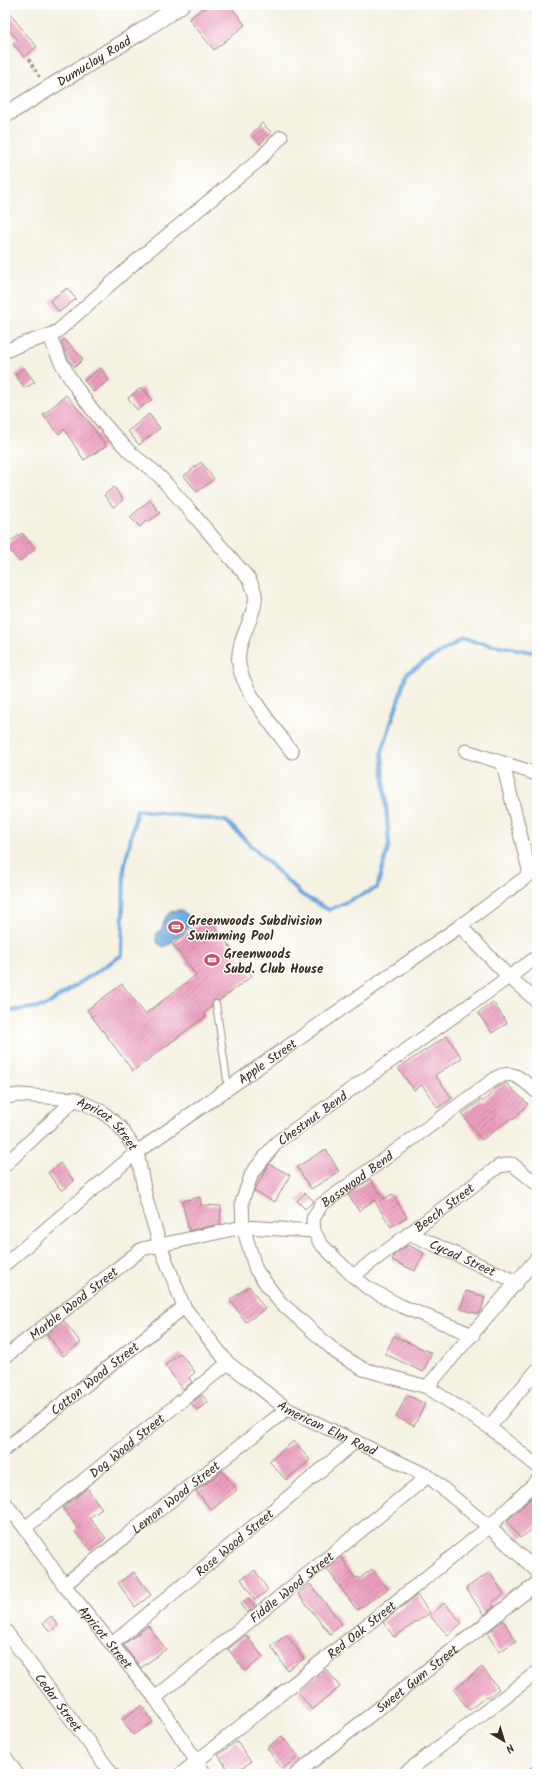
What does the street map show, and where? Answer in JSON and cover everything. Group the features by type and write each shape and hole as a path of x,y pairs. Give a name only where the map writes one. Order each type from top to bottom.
{"street":[{"name":"Dumuclay Road","path":"5,116 47,88 142,31 181,5"},
{"path":"5,352 26,342 50,336 65,325 142,256 248,170 281,137"},
{"path":"50,336 56,355 85,399 124,446 160,478 249,579 254,590 256,602 239,651 241,673 259,707 292,752"},
{"path":"466,751 537,774"},
{"path":"503,764 534,871"},
{"name":"Apple Street","path":"5,1264 137,1152 460,926 534,871"},
{"path":"460,926 509,977 537,1001"},
{"name":"Chestnut Bend","path":"537,957 277,1142 252,1173 242,1202 243,1228 256,1270 279,1301 337,1354 363,1369 427,1387 489,1427 537,1466"},
{"name":"Basswood Bend","path":"314,1231 313,1219 321,1205 502,1074 515,1075 537,1092"},
{"path":"5,1097 19,1095 75,1099"},
{"name":"Apricot Street","path":"5,1165 75,1099 103,1112 120,1127 137,1152 146,1199 160,1245"},
{"name":"Beech Street","path":"353,1276 503,1164 515,1167 537,1184"},
{"path":"160,1245 243,1228 314,1231 320,1243 353,1276 368,1288 401,1306 473,1335"},
{"name":"Cycad Street","path":"409,1233 517,1282"},
{"name":"Marble Wood Street","path":"5,1357 142,1249 160,1245"},
{"name":"American Elm Road","path":"160,1245 184,1307 228,1363 287,1410 428,1476 489,1527 537,1571"},
{"path":"427,1387 473,1335 537,1258"},
{"name":"Cotton Wood Street","path":"5,1449 184,1307"},
{"name":"Dog Wood Street","path":"25,1528 228,1363"},
{"path":"489,1427 537,1370"},
{"name":"Lemon Wood Street","path":"64,1585 287,1410"},
{"name":"Rose Wood Street","path":"112,1644 356,1441"},
{"name":"Fiddle Wood Street","path":"155,1698 428,1476"},
{"name":"Red Oak Street","path":"181,1774 489,1527 537,1481"},
{"name":"Apricot Street","path":"5,1503 25,1528 64,1585 155,1698 205,1774"},
{"name":"Sweet Gum Street","path":"296,1774 537,1584"},
{"name":"Cedar Street","path":"5,1630 112,1774"},
{"path":"404,1774 537,1672"},
{"path":"5,1757 17,1774"}],"lane":[{"path":"216,1004 228,1088"}],"path":[{"path":"28,59 47,88"}],"water":[{"name":"Greenwoods Subdivision Swimming Pool","path":"181,910 188,915 190,925 184,933 174,938 172,943 164,947 158,944 156,938 157,932 162,929 168,914"}],"building":[{"path":"207,5 230,5 245,25 214,50 189,19"},
{"path":"5,8 37,47 24,57 13,44 18,40 5,26"},
{"path":"262,123 271,132 260,144 251,135"},
{"path":"67,288 76,299 59,312 50,301"},
{"path":"64,339 83,359 75,367 70,362 61,342"},
{"path":"24,368 35,382 25,388 15,375"},
{"path":"101,368 109,380 93,392 84,380"},
{"path":"142,387 152,400 137,410 128,398"},
{"path":"66,395 89,422 106,446 84,460 64,429 59,434 43,415"},
{"path":"149,414 160,428 139,445 128,431"},
{"path":"201,462 214,479 197,492 184,476"},
{"path":"114,487 123,500 113,507 104,495"},
{"path":"150,500 160,513 148,522 147,520 140,527 130,517"},
{"path":"22,533 35,549 19,562 6,545"},
{"path":"208,918 252,976 219,1001 214,1000 212,1006 204,1013 206,1016 133,1071 87,1010 122,984 145,1014 196,975 173,944"},
{"path":"493,1002 507,1023 492,1033 478,1013"},
{"path":"447,1036 462,1058 435,1075 452,1098 438,1108 422,1085 414,1090 398,1068"},
{"path":"506,1083 528,1104 513,1120 511,1118 482,1140 462,1114 481,1100 483,1102 495,1089"},
{"path":"326,1149 339,1172 311,1189 297,1167"},
{"path":"60,1163 74,1181 62,1191 48,1173"},
{"path":"269,1164 290,1175 275,1202 254,1191"},
{"path":"370,1179 384,1199 392,1194 407,1217 391,1227 374,1200 359,1211 348,1195"},
{"path":"305,1193 314,1201 305,1209 297,1201"},
{"path":"200,1197 201,1205 221,1206 220,1224 189,1231 182,1201"},
{"path":"408,1245 424,1253 415,1271 392,1260 394,1255"},
{"path":"249,1286 265,1309 246,1322 230,1300"},
{"path":"466,1291 485,1297 481,1311 478,1314 461,1309"},
{"path":"64,1321 81,1343 63,1356 47,1334"},
{"path":"394,1336 432,1353 423,1372 385,1354"},
{"path":"180,1353 195,1372 189,1378 192,1382 183,1389 165,1365"},
{"path":"202,1395 208,1402 197,1410 191,1403"},
{"path":"407,1395 425,1404 414,1426 396,1417"},
{"path":"294,1441 310,1460 286,1480 269,1461"},
{"path":"222,1471 237,1490 211,1510 196,1491"},
{"path":"87,1488 102,1509 89,1518 106,1538 91,1550 75,1532 78,1529 63,1508"},
{"path":"537,1492 537,1526 520,1538 507,1521"},
{"path":"341,1557 355,1578 357,1577 359,1579 372,1569 388,1589 357,1610 327,1569"},
{"path":"255,1570 268,1590 255,1600 241,1579"},
{"path":"134,1572 151,1595 135,1607 118,1583"},
{"path":"490,1572 504,1594 491,1603 494,1607 484,1615 466,1588"},
{"path":"310,1584 342,1624 330,1634 298,1594"},
{"path":"417,1595 430,1613 394,1637 383,1622"},
{"path":"248,1598 255,1607 247,1613 240,1604"},
{"path":"444,1603 462,1623 448,1635 430,1616"},
{"path":"51,1616 58,1625 50,1632 43,1623"},
{"path":"503,1620 516,1641 499,1652 487,1633"},
{"path":"148,1626 166,1649 141,1668 123,1645"},
{"path":"246,1635 263,1657 245,1671 228,1649"},
{"path":"287,1635 304,1659 287,1670 271,1646"},
{"path":"482,1667 499,1689 469,1710 454,1690"},
{"path":"326,1669 340,1687 312,1710 298,1692"},
{"path":"142,1705 153,1722 133,1735 122,1719"},
{"path":"282,1736 298,1757 282,1769 267,1748"},
{"path":"237,1741 251,1762 231,1774 218,1755"}],"waterway":[{"path":"5,1012 45,1006 122,955 124,869 137,810 226,821 302,895 329,910 377,888 389,845 382,752 407,673 462,639 537,653"}],"place":[{"name":"Greenwoods Subdivision Swimming Pool","path":"176,927"},
{"name":"Greenwoods Subd. Club House","path":"212,960"}]}
